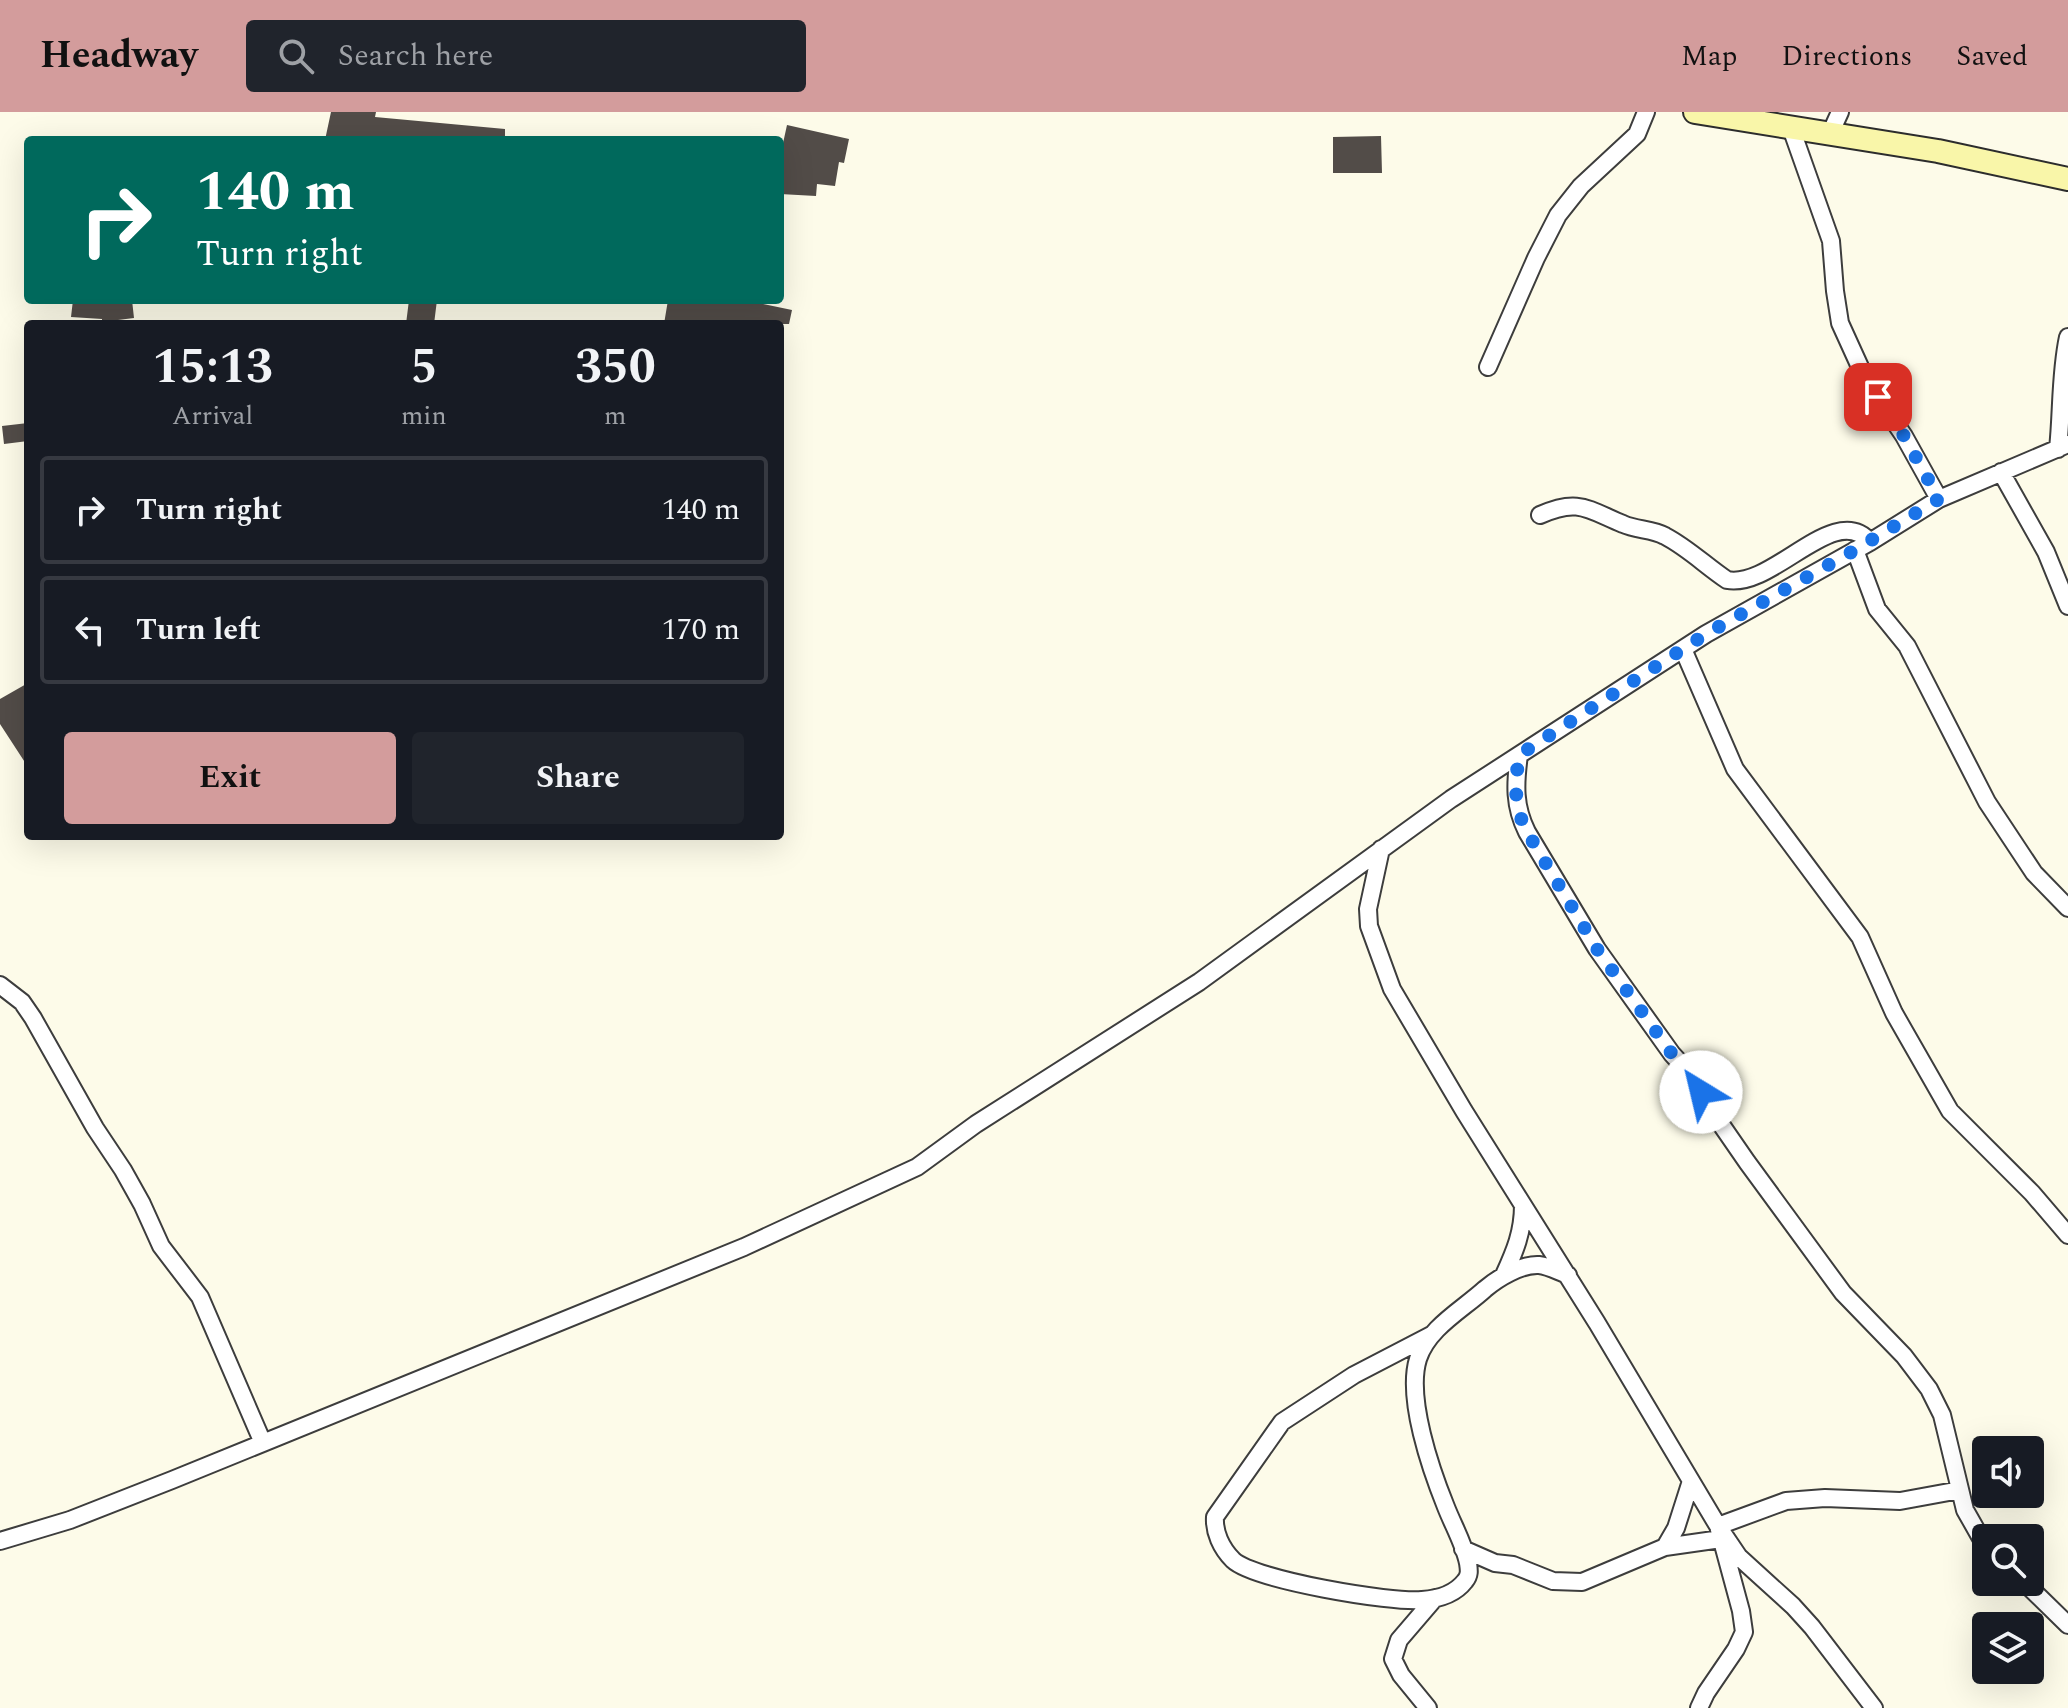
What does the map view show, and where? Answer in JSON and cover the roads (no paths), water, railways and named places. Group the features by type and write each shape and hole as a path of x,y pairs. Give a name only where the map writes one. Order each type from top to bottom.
{"main road":[{"path":"1695,112 1938,151 2068,179"}],"street":[{"path":"1488,367 1529,272 1558,215 1581,186 1637,134 1646,112"},
{"path":"1830,134 1840,112"},
{"path":"1791,128 1831,241 1840,323 1865,378 1904,436 1939,499"},
{"path":"0,1541 70,1520 744,1247 917,1167 976,1124 1199,982 1451,799 1683,649 1939,499 2063,446 2063,371 2068,337"},
{"path":"2001,472 2046,552 2068,606"},
{"path":"1540,515 1572,505 1628,526 1663,534 1727,580 1738,582 1770,571 1826,534 1853,532 1864,535 1862,546 1877,609 1907,646 1987,802 2034,873 2068,908"},
{"path":"1683,649 1735,769 1860,937 1894,1013 1950,1111 2032,1193 2068,1235"},
{"path":"1519,755 1515,784 1518,814 1597,949 1672,1054 1693,1077 1709,1107 1843,1293 1904,1356 1929,1389 1942,1415 1965,1510 1973,1524"},
{"path":"1381,849 1368,909 1369,926 1392,989 1464,1111 1568,1275 1719,1533 1739,1557 1812,1627 1874,1708"},
{"path":"0,985 22,1002 33,1018 129,1181 161,1246 200,1297 263,1443"},
{"path":"1504,1275 1523,1227 1523,1202"},
{"path":"1495,1563 1469,1575 1455,1591 1420,1600 1290,1583 1246,1568 1233,1560 1214,1531 1215,1517 1282,1422 1354,1375 1431,1335 1504,1275 1538,1265 1568,1275"},
{"path":"1431,1335 1418,1360 1416,1398 1431,1464 1463,1549 1469,1575"},
{"path":"1665,1547 1676,1528 1691,1481"},
{"path":"1463,1549 1495,1563 1513,1565 1553,1581 1582,1582 1665,1547 1719,1533 1786,1501 1825,1498 1891,1502 1960,1490"},
{"path":"1938,1496 1965,1510"},
{"path":"1699,1708 1744,1632 1719,1533"},
{"path":"2038,1596 2068,1625"},
{"path":"1428,1708 1401,1675 1393,1659 1399,1640 1435,1598"}]}
